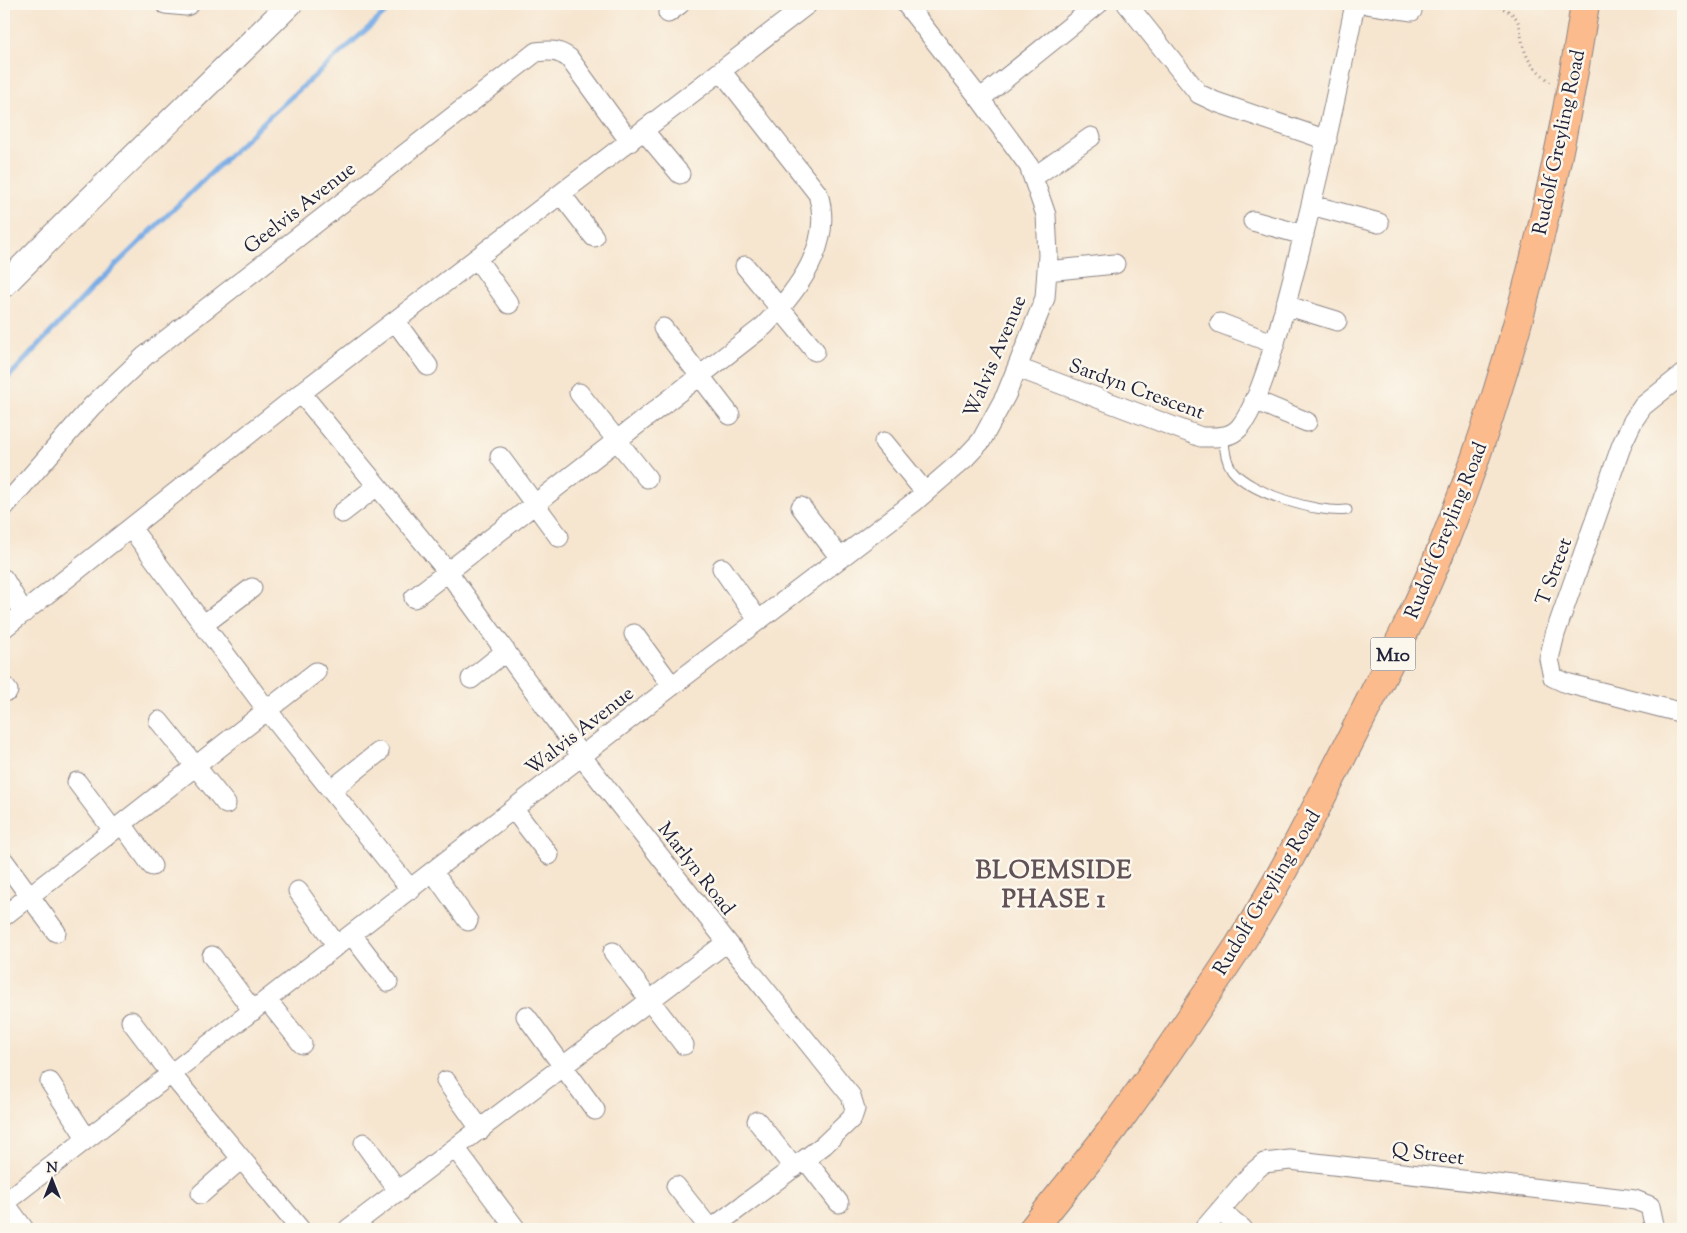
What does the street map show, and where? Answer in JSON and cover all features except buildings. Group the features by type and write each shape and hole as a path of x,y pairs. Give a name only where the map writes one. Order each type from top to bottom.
{"main road":[{"name":"Rudolf Greyling Road","path":"1033,1229 1113,1128 1243,939 1300,842 1402,635 1442,549 1477,456 1524,298 1570,101 1585,4"}],"street":[{"path":"165,4 186,6 190,4"},
{"path":"4,285 106,181 186,108 290,4"},
{"path":"4,628 302,393 808,4"},
{"name":"Walvis Avenue","path":"4,1203 925,492 966,458 981,441 999,409 1018,368 1045,298 1047,271 1046,215 1029,166 906,4"},
{"path":"980,99 1098,4"},
{"path":"1127,4 1200,94 1216,102 1327,140"},
{"name":"Sardyn Crescent","path":"1018,368 1201,437 1224,437 1238,429 1254,400 1275,344 1327,140 1355,4"},
{"path":"1367,4 1412,11"},
{"name":"Geelvis Avenue","path":"4,507 92,406 145,356 536,52 548,50 560,52 569,58 637,136 680,174"},
{"path":"414,598 764,326 781,308 806,274 822,227 823,210 818,194 722,72"},
{"path":"1034,177 1091,137"},
{"path":"561,194 594,237"},
{"path":"1311,205 1379,222"},
{"path":"1253,221 1304,235"},
{"path":"477,259 510,304"},
{"path":"1047,271 1115,264"},
{"path":"745,266 816,351"},
{"path":"1285,304 1337,321"},
{"path":"395,321 428,366"},
{"path":"1220,323 1275,344"},
{"path":"663,328 730,415"},
{"name":"T Street","path":"1683,374 1643,406 1622,444 1555,634 1549,659 1553,676 1566,683 1683,713"},
{"name":"Marlyn Road","path":"302,393 448,572 582,757 727,942 828,1064 851,1096 855,1109 852,1118 824,1145 800,1164"},
{"path":"579,393 647,478"},
{"path":"1254,400 1307,422"},
{"path":"884,442 925,492"},
{"path":"500,457 559,537"},
{"path":"342,512 377,486"},
{"path":"801,506 840,558"},
{"path":"131,528 267,710 411,890"},
{"path":"722,568 758,620"},
{"path":"4,579 24,613"},
{"path":"203,625 252,588"},
{"path":"634,634 672,686"},
{"path":"471,679 506,651"},
{"path":"4,916 316,672"},
{"path":"159,721 226,804"},
{"path":"331,790 379,752"},
{"path":"77,782 152,866"},
{"path":"514,810 549,855"},
{"path":"4,861 56,932"},
{"path":"433,872 468,921"},
{"path":"298,891 388,982"},
{"path":"348,1229 727,942"},
{"path":"613,952 684,1045"},
{"path":"212,956 302,1044"},
{"path":"526,1016 595,1110"},
{"path":"131,1021 171,1074 300,1229"},
{"path":"446,1081 481,1130"},
{"path":"50,1082 87,1138"},
{"path":"757,1121 839,1203"},
{"path":"364,1144 399,1192"},
{"path":"456,1149 513,1228"},
{"path":"201,1194 241,1159"},
{"name":"Q Street","path":"1204,1229 1239,1186 1264,1163 1290,1160 1636,1200 1650,1206 1654,1229"},
{"path":"676,1186 715,1228 800,1164"},
{"path":"4,1203 24,1229"},
{"path":"1220,1210 1244,1229"}],"lane":[{"path":"1224,437 1227,461 1233,471 1251,484 1326,511 1347,510"}],"path":[{"path":"1489,4 1507,8 1518,20 1522,43 1531,64 1570,101"}],"waterway":[{"path":"4,382 96,284 271,115 395,4"}],"district":[{"name":"BLOEMSIDE PHASE 1","path":"1054,884"}]}
